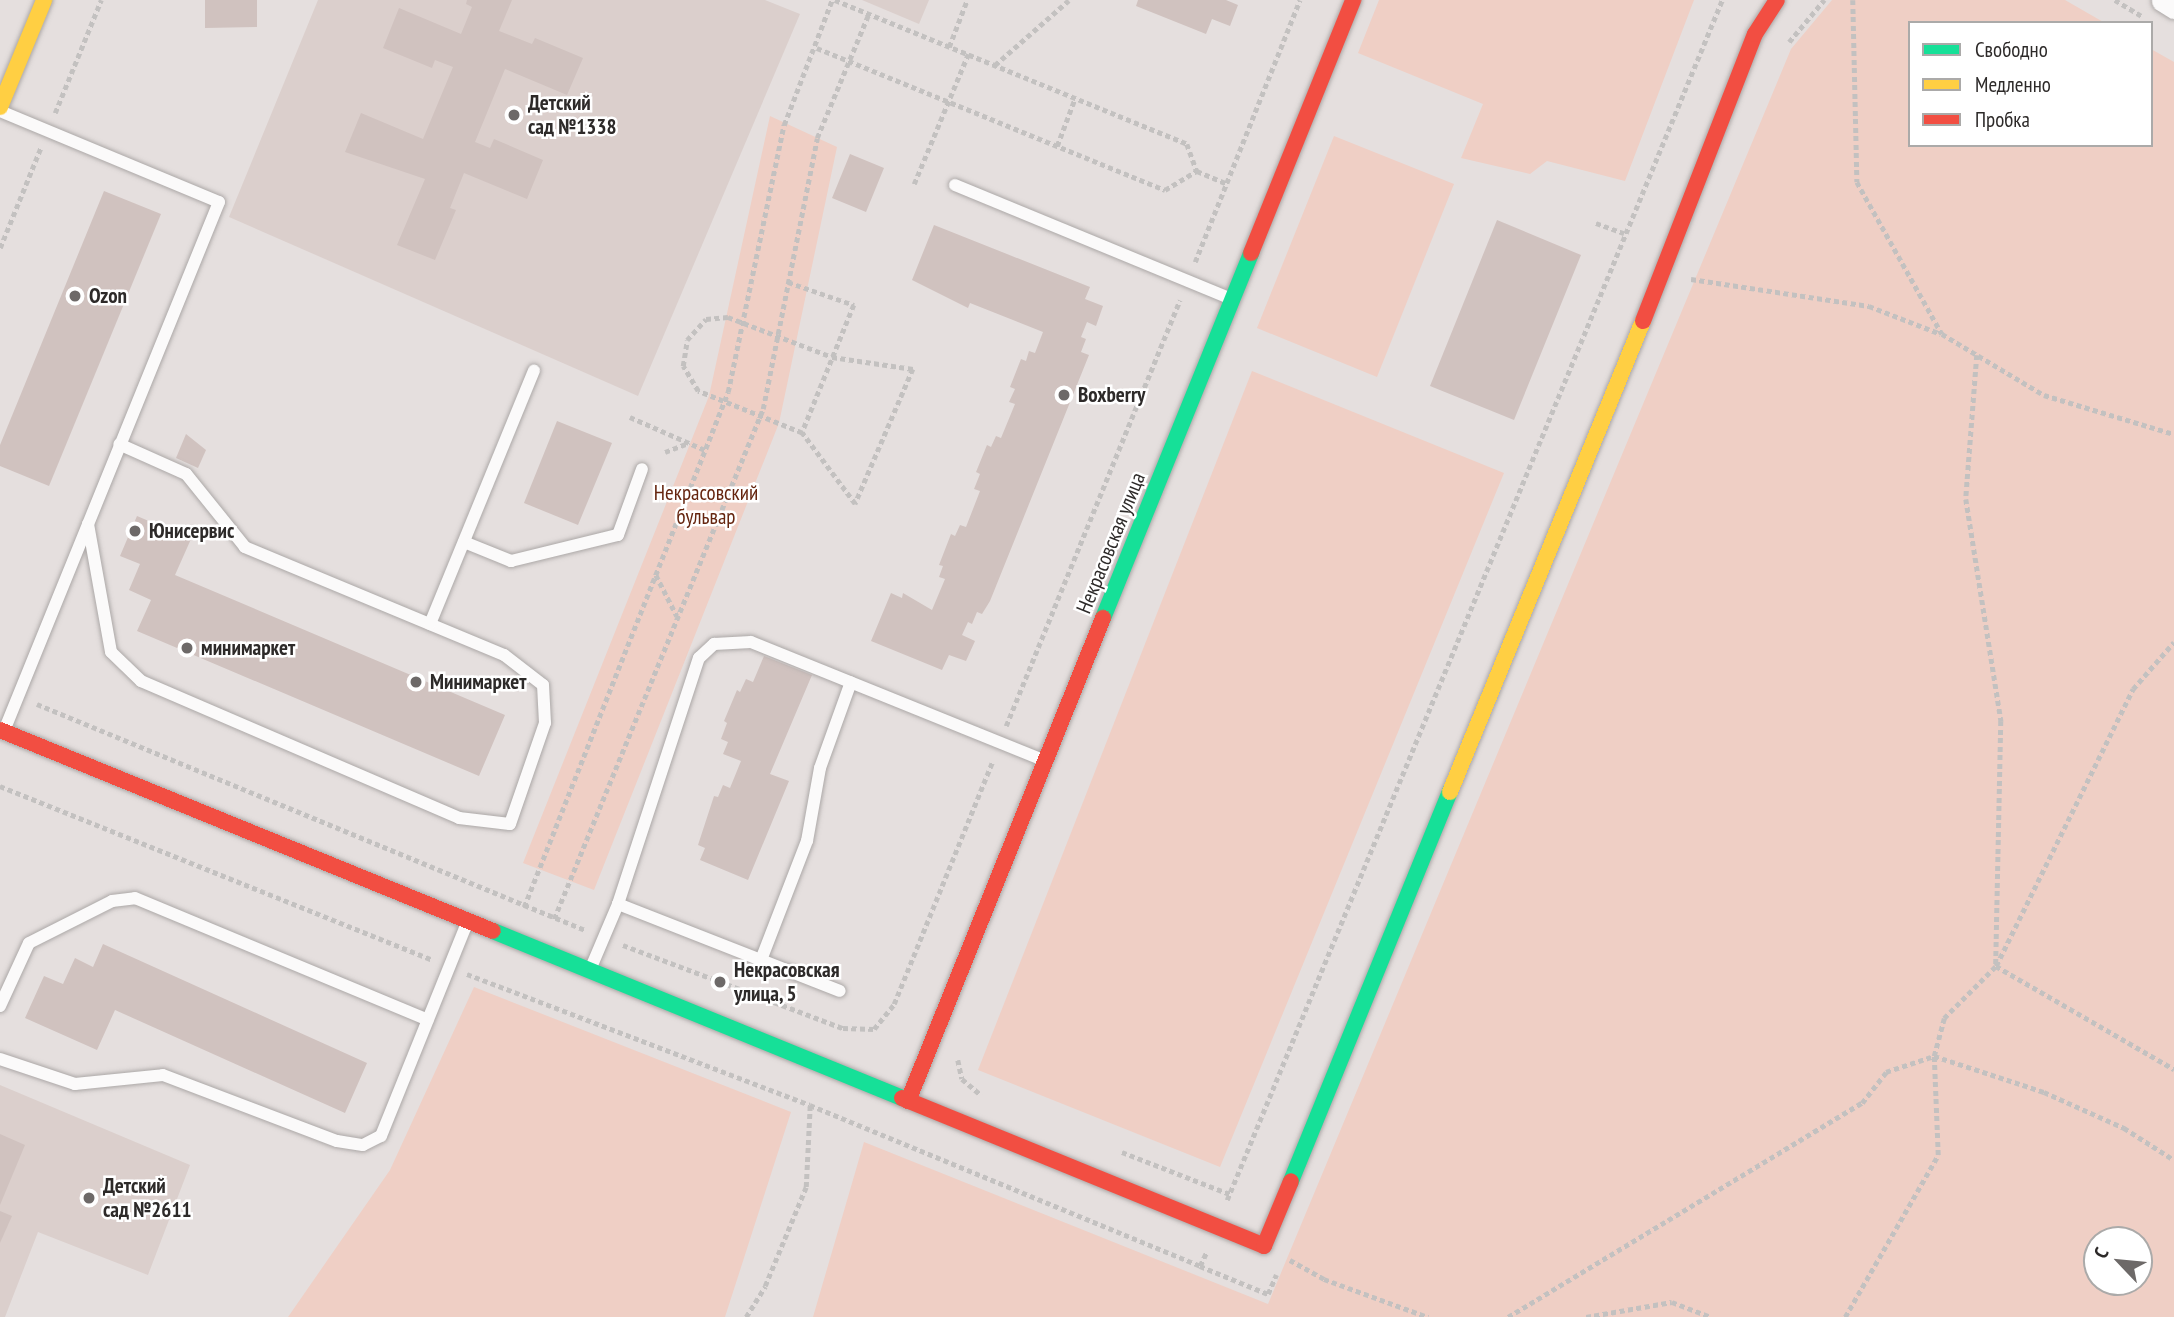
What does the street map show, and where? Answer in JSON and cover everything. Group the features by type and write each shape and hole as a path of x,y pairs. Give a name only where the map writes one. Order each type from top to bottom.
{"street":[{"path":"0,109 44,0"},
{"name":"Некрасовская улица","path":"908,1101 1353,0"},
{"path":"2,731 1264,1245 1661,274 1755,34 1777,0"},
{"path":"2163,0 2174,7"}],"lane":[{"path":"0,109 219,202 2,731"},
{"path":"955,184 1232,299"},
{"path":"430,624 534,370"},
{"path":"88,524 111,652 141,681 460,818 510,824 545,723 543,685 504,655 245,547 186,474 119,444"},
{"path":"464,542 512,561 618,535 642,469"},
{"path":"590,970 618,904 699,658 713,644 751,642 1046,761"},
{"path":"761,960 807,841 820,768 851,682"},
{"path":"0,1006 29,943 112,901 135,898 428,1020"},
{"path":"618,904 840,991"},
{"path":"0,1059 75,1084 163,1075 337,1141 363,1145 381,1136 468,921"}],"path":[{"path":"524,906 724,403 784,125 834,0 1187,144 1197,171 1227,184"},
{"path":"949,47 967,0"},
{"path":"995,65 1069,0"},
{"path":"18,696 554,919 843,1028 874,1029 894,1004 1300,0"},
{"path":"0,786 450,967 810,1105 1200,1266 1722,0"},
{"path":"1853,0 1857,182 1942,334"},
{"path":"554,919 761,416 817,138 869,13"},
{"path":"817,48 1165,190 1197,171"},
{"path":"914,184 968,54"},
{"path":"1057,146 1075,98"},
{"path":"1596,223 1624,233"},
{"path":"1661,274 1869,306 1942,334 2044,395 2174,433"},
{"path":"788,282 853,304 802,433"},
{"path":"727,317 742,323 832,357 913,369 855,504 802,433 698,391 683,366 687,340 706,318 727,317"},
{"path":"1977,355 1966,499 2001,721 1996,966"},
{"path":"630,417 705,450"},
{"path":"665,452 690,443"},
{"path":"656,574 677,615"},
{"path":"1845,1317 1938,1155 1934,1056 1944,1018 1996,966 2133,689 2174,642"},
{"path":"1996,966 2174,1069"},
{"path":"962,1046 958,1058 962,1079 985,1098"},
{"path":"1508,1317 1862,1103 1886,1072 1934,1056 2044,1092 2124,1128 2174,1160"},
{"path":"746,1317 765,1286 806,1187 810,1105"},
{"path":"1114,1149 1230,1194"},
{"path":"1264,1245 1324,1279 1428,1317"},
{"path":"1586,1317 1672,1303 1711,1317"}],"shaded area":[{"name":"Детский сад №1338","path":"318,0 765,0 800,14 638,396 229,217"},
{"path":"862,0 929,0 919,24"},
{"name":"Детский сад №2611","path":"0,1085 190,1165 148,1275 38,1232 5,1317 0,1317"}],"green space":[{"path":"1379,0 1694,0 1625,181 1547,161 1530,174 1461,158 1483,104 1358,53"},
{"path":"1832,0 2065,0 2102,21 1908,21 1908,147 2153,147 2153,50 2174,62 2174,1317 813,1317 864,1142 1268,1304 1791,49"},
{"name":"Некрасовский бульвар","path":"770,116 837,147 779,423 594,890 523,863 709,396"},
{"path":"1334,136 1454,184 1377,377 1257,328"},
{"path":"1252,371 1504,473 1220,1167 978,1070"},
{"path":"474,987 791,1112 725,1317 288,1317 390,1170"}],"building":[{"path":"205,0 257,0 257,27 205,28"},
{"path":"467,0 512,0 499,31 532,44 535,38 583,58 567,95 505,69 475,142 490,148 494,139 543,160 527,199 464,173 450,208 456,210 435,260 397,245 425,179 345,152 361,113 423,139 453,67 435,60 432,68 383,48 399,8 461,34 472,7 466,4"},
{"path":"1138,0 1226,0 1238,5 1230,26 1212,19 1206,34 1136,6"},
{"path":"850,154 884,168 866,212 832,198"},
{"path":"104,191 161,214 49,486 0,466 0,445"},
{"path":"1497,220 1581,255 1514,420 1430,386"},
{"path":"934,225 1090,287 1085,299 1103,306 1096,326 1087,322 1081,337 1086,339 1081,352 1089,355 990,601 982,614 977,612 972,624 968,622 962,635 975,641 966,661 949,655 942,670 871,641 891,593 902,598 903,593 932,610 945,579 939,577 943,566 939,565 951,534 955,536 960,525 966,527 980,491 974,489 980,474 976,472 987,445 991,447 996,436 1001,438 1015,404 1009,402 1015,389 1010,387 1021,359 1026,361 1029,351 1035,353 1043,332 970,303 968,308 912,280"},
{"path":"557,421 612,443 578,525 524,503"},
{"path":"186,434 206,450 198,468 176,458"},
{"path":"137,516 191,539 175,575 505,715 479,776 137,631 151,600 129,590 140,564 120,556"},
{"path":"764,656 812,675 770,774 789,781 748,880 700,860 705,848 698,845 714,796 718,797 723,785 730,788 741,761 723,754 728,742 721,739 727,723 724,721 737,690 740,692 746,679 753,682"},
{"path":"103,944 367,1063 345,1113 115,1010 97,1050 25,1018 44,976 63,984 75,958 93,967"},
{"path":"0,1134 25,1145 0,1205"},
{"path":"0,1211 12,1216 0,1243"}],"traffic: fast":[{"path":"1103,618 1251,253"},
{"path":"1291,1181 1450,792"},
{"path":"493,931 902,1098"}],"traffic: slow":[{"path":"0,107 44,0"},
{"path":"1450,792 1643,321"}],"traffic: jam":[{"path":"1251,253 1353,0"},
{"path":"1643,321 1755,34 1777,0"},
{"path":"908,1101 1103,618"},
{"path":"0,730 493,931"},
{"path":"902,1098 1264,1246 1291,1181"}],"place":[{"name":"Детский сад №1338","path":"514,115"},
{"name":"Ozon","path":"75,296"},
{"name":"Boxberry","path":"1064,395"},
{"name":"Юнисервис","path":"135,531"},
{"name":"минимаркет","path":"187,648"},
{"name":"Минимаркет","path":"416,682"},
{"name":"Некрасовская улица, 5","path":"720,982"},
{"name":"Детский сад №2611","path":"89,1198"}]}
